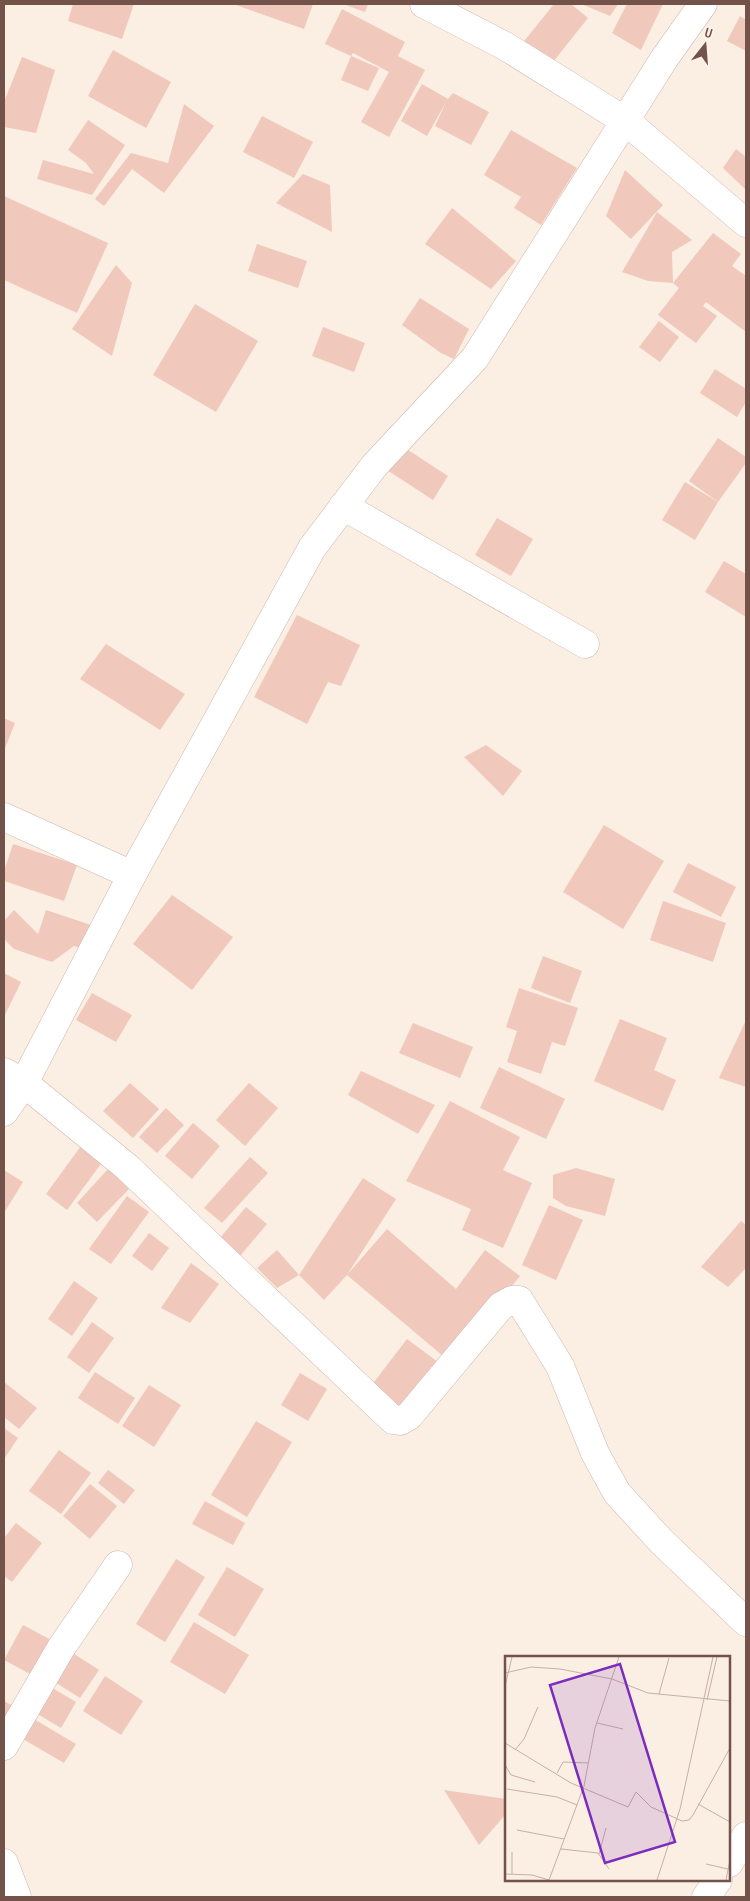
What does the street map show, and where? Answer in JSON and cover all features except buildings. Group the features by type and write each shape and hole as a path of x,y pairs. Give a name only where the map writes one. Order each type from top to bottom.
{"street":[{"path":"424,4 505,46 627,122 746,223"},
{"path":"4,1112 14,1078 132,874 312,548 374,466 475,358 627,122 664,60 703,4"},
{"path":"343,506 585,644"},
{"path":"4,817 132,874"},
{"path":"14,1078 127,1167 393,1420 400,1420 409,1416 501,1306 512,1300 519,1300 560,1366 595,1453 617,1493 661,1541 746,1622"},
{"path":"4,1746 61,1648 118,1566"},
{"path":"730,1862 746,1836"},
{"path":"4,1863 17,1897"},
{"path":"706,1897 717,1881"}]}
